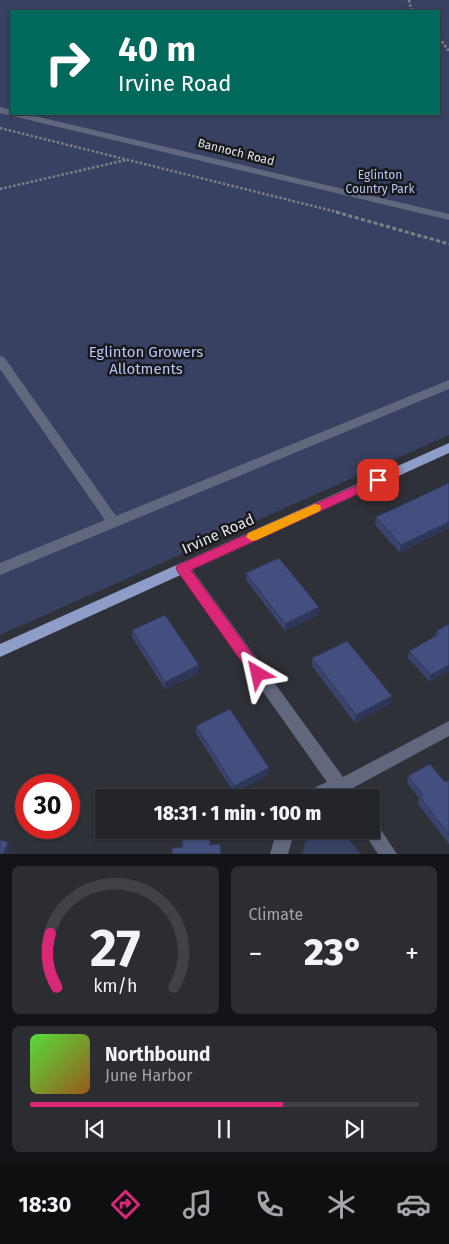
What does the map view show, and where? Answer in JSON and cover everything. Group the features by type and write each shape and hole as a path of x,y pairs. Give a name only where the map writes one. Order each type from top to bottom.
{"main road":[{"name":"Irvine Road","path":"0,651 449,448"}],"street":[{"name":"Bannoch Road","path":"20,115 449,217"},
{"path":"0,360 113,522"},
{"path":"0,569 449,384"},
{"path":"182,568 342,789"},
{"path":"347,789 354,782 449,728"},
{"path":"279,854 283,839"},
{"path":"377,839 388,854"}],"path":[{"path":"440,39 449,51"},
{"path":"0,128 378,222 449,244"},
{"path":"0,189 127,160"}],"green space":[{"path":"0,0 449,0 449,435 0,635"},
{"path":"307,839 349,839 360,854 302,854"}],"building":[{"path":"449,483 449,522 401,545 376,517"},
{"path":"279,558 319,607 285,624 246,573"},
{"path":"165,615 199,665 165,682 132,630"},
{"path":"449,624 449,665 431,675 409,651 439,634 436,631"},
{"path":"347,641 392,696 356,715 312,658"},
{"path":"230,709 269,768 234,786 196,726"},
{"path":"430,764 445,782 449,780 449,835 420,797 423,795 408,776"},
{"path":"182,839 209,839 210,845 220,844 221,854 172,854 172,848 183,847"},
{"path":"0,840 8,842 3,854 0,854"}],"slow traffic":[{"path":"252,537 315,508"}],"route":[{"path":"258,674 182,568 378,480"}],"park label":[{"name":"Eglinton Country Park","path":"380,182"},
{"name":"Eglinton Growers Allotments","path":"146,360"}]}
